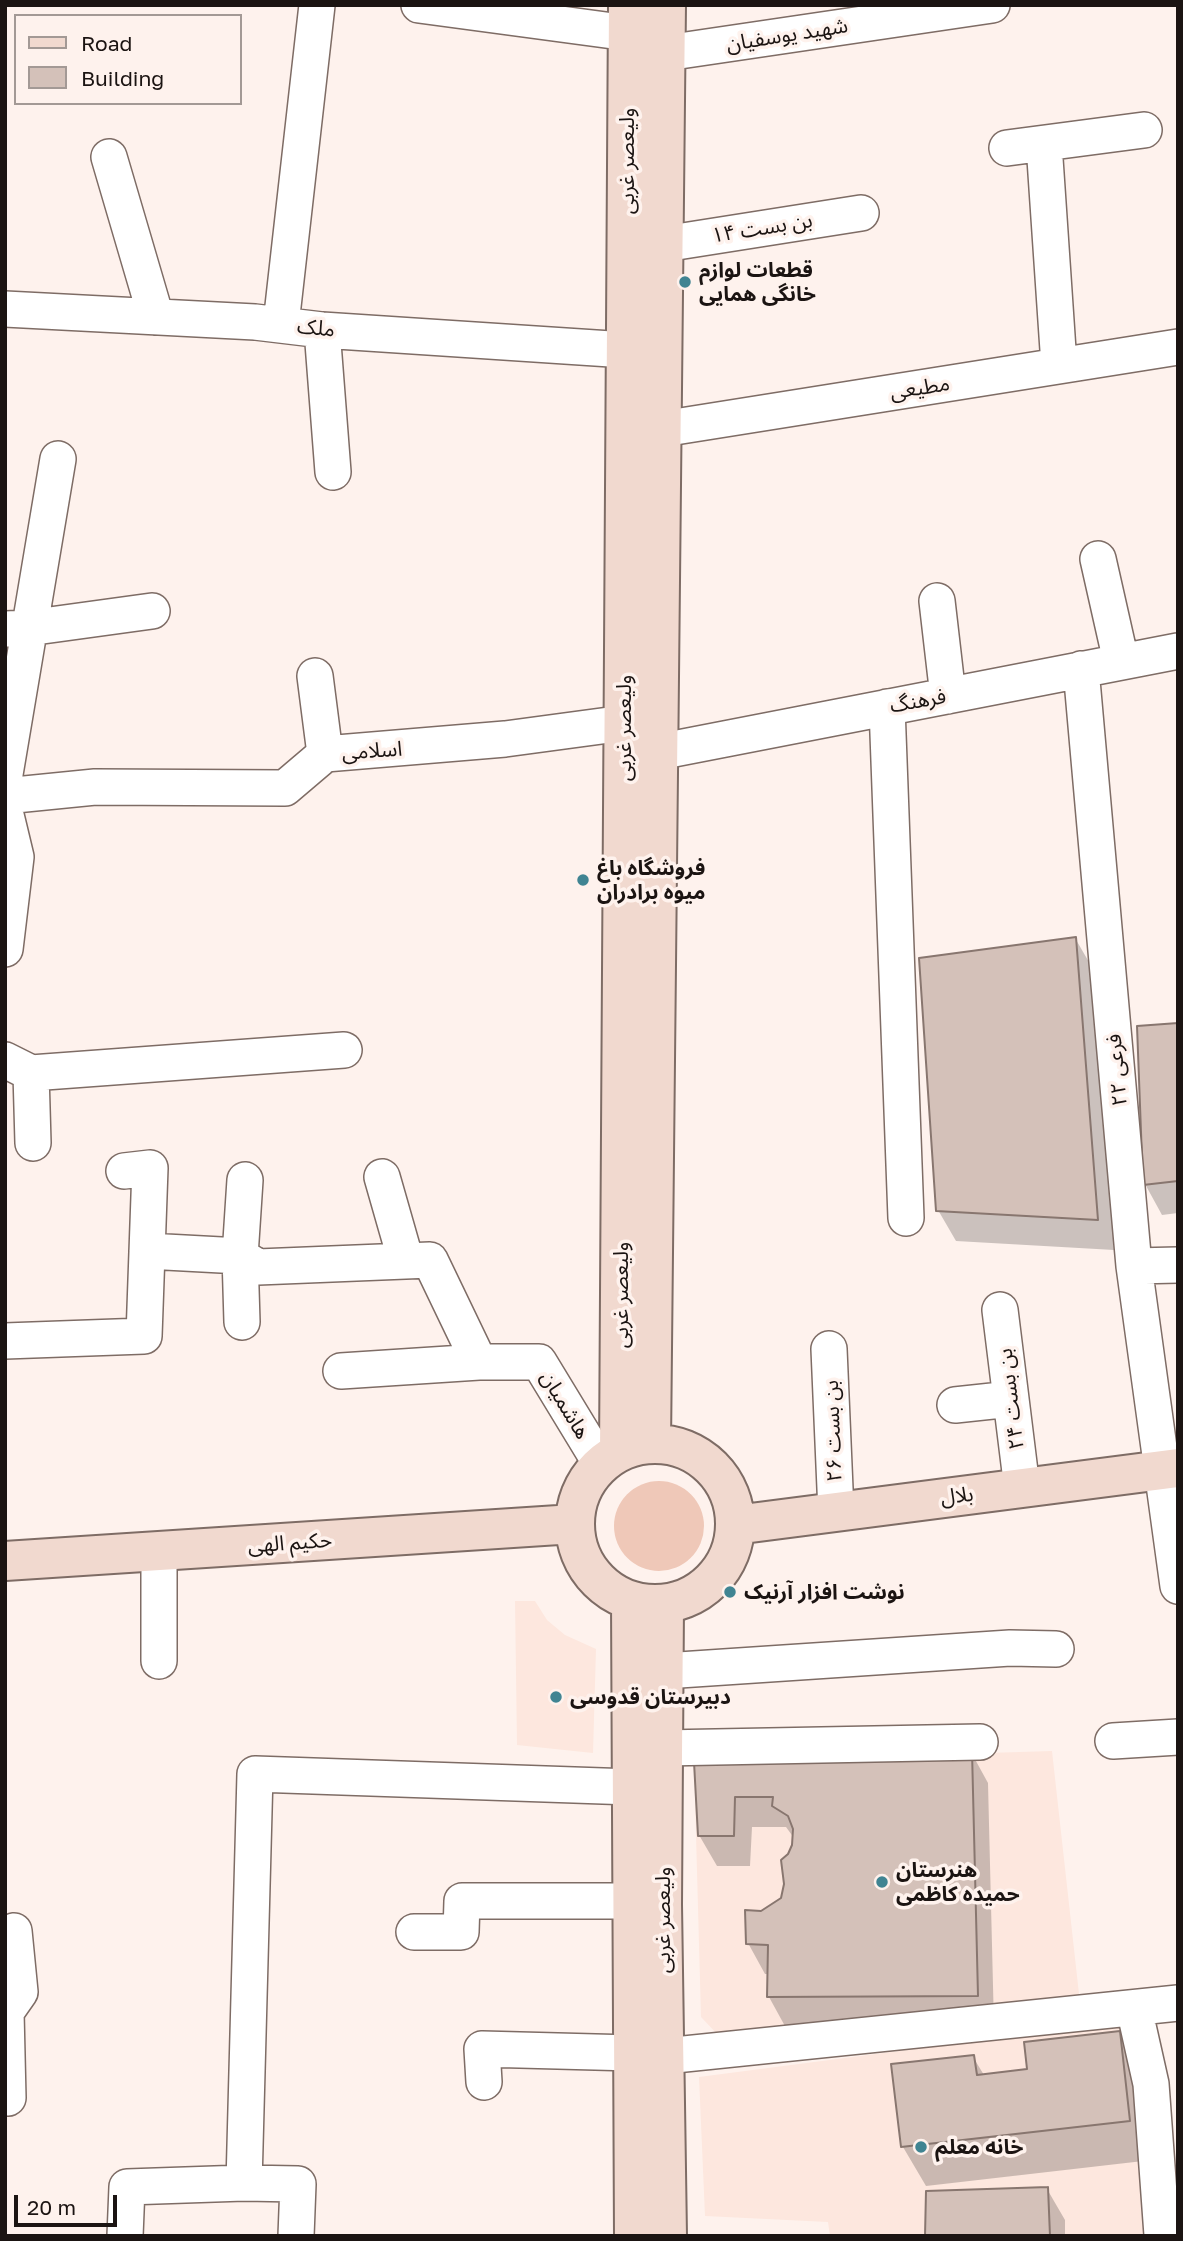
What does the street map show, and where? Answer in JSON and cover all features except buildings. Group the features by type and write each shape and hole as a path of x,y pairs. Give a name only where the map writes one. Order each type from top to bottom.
{"main road":[{"name":"ولیعصر غربی","path":"624,1453 658,752 666,5"},
{"name":"ولیعصر غربی","path":"624,1453 628,19"},
{"path":"672,1446 682,1449 693,1453 711,1466 724,1483 733,1503 735,1525 731,1551 718,1574 699,1591 648,1603 608,1590 590,1572 578,1549 574,1524 578,1502 586,1481 624,1453 672,1446"},
{"name":"بلال","path":"735,1525 1169,1469"},
{"name":"حکیم الهی","path":"5,1561 574,1524"},
{"name":"ولیعصر غربی","path":"648,1603 664,1671 649,2055 667,2236"},
{"path":"634,2236 649,2055 632,1901 632,1787 648,1603"}],"street":[{"path":"281,324 317,5"},
{"path":"419,5 628,19"},
{"name":"شهید یوسفیان","path":"666,53 857,15 992,5"},
{"path":"1007,148 1144,130"},
{"path":"1044,144 1059,365"},
{"path":"109,157 156,317"},
{"name":"بن بست ۱۴","path":"664,244 861,213"},
{"name":"ملک","path":"5,309 281,324 322,330 626,350"},
{"path":"322,330 333,472"},
{"name":"مطیعی","path":"662,429 1178,347"},
{"path":"5,774 17,628 58,459"},
{"path":"1098,559 1121,661"},
{"path":"937,601 948,696"},
{"path":"17,628 152,611"},
{"name":"فرهنگ","path":"658,752 1178,651"},
{"name":"فرعی ۲۲","path":"1081,669 1134,1266 1169,1469 1178,1586"},
{"path":"315,676 325,754"},
{"path":"887,707 906,1218"},
{"name":"اسلامی","path":"5,796 95,787 285,788 325,754 505,740 624,723"},
{"path":"5,811 16,857 5,949"},
{"path":"33,1143 18,1067 344,1050"},
{"path":"5,1341 144,1336 150,1168 124,1171"},
{"path":"382,1177 406,1261"},
{"path":"242,1322 240,1256 244,1180"},
{"path":"147,1251 240,1256 258,1267 430,1260 479,1362 341,1371"},
{"path":"1134,1266 1178,1265"},
{"name":"بن بست ۲۴","path":"1000,1310 1022,1488"},
{"name":"بن بست ۲۶","path":"830,1349 836,1512"},
{"name":"هاشمیان","path":"479,1362 539,1362 624,1453"},
{"path":"955,1405 1011,1399"},
{"path":"159,1551 159,1661"},
{"path":"664,1671 1010,1648 1056,1649"},
{"path":"1113,1741 1178,1737"},
{"path":"663,1748 980,1742"},
{"path":"244,2183 255,1774 632,1787"},
{"path":"414,1932 461,1932 461,1902 632,1901"},
{"path":"8,2098 5,2012 20,1992 14,1931"},
{"path":"484,2082 482,2049 649,2055 1178,2003"},
{"path":"1134,2008 1151,2084 1162,2235"},
{"path":"125,2236 127,2187 298,2183 296,2236"}],"shaded area":[{"path":"659,1481 676,1484 691,1494 701,1509 704,1526 701,1543 691,1558 676,1568 659,1571 642,1568 627,1558 617,1543 614,1526 617,1509 627,1494 642,1484"},
{"name":"دبیرستان قدوسی","path":"515,1601 535,1601 547,1620 565,1635 596,1649 593,1753 517,1745"},
{"name":"هنرستان حمیده کاظمی","path":"1052,1751 1080,2003 719,2036 701,2017 694,1762"},
{"name":"خانه معلم","path":"1129,2021 1148,2236 830,2236 828,2222 705,2216 699,2077"}],"place":[{"name":"قطعات لوازم خانگی همایی","path":"685,282"},
{"name":"فروشگاه باغ میوه برادران","path":"583,880"},
{"name":"نوشت افزار آرنیک","path":"730,1592"},
{"name":"دبیرستان قدوسی","path":"556,1697"},
{"name":"هنرستان حمیده کاظمی","path":"882,1882"},
{"name":"خانه معلم","path":"921,2147"}]}
